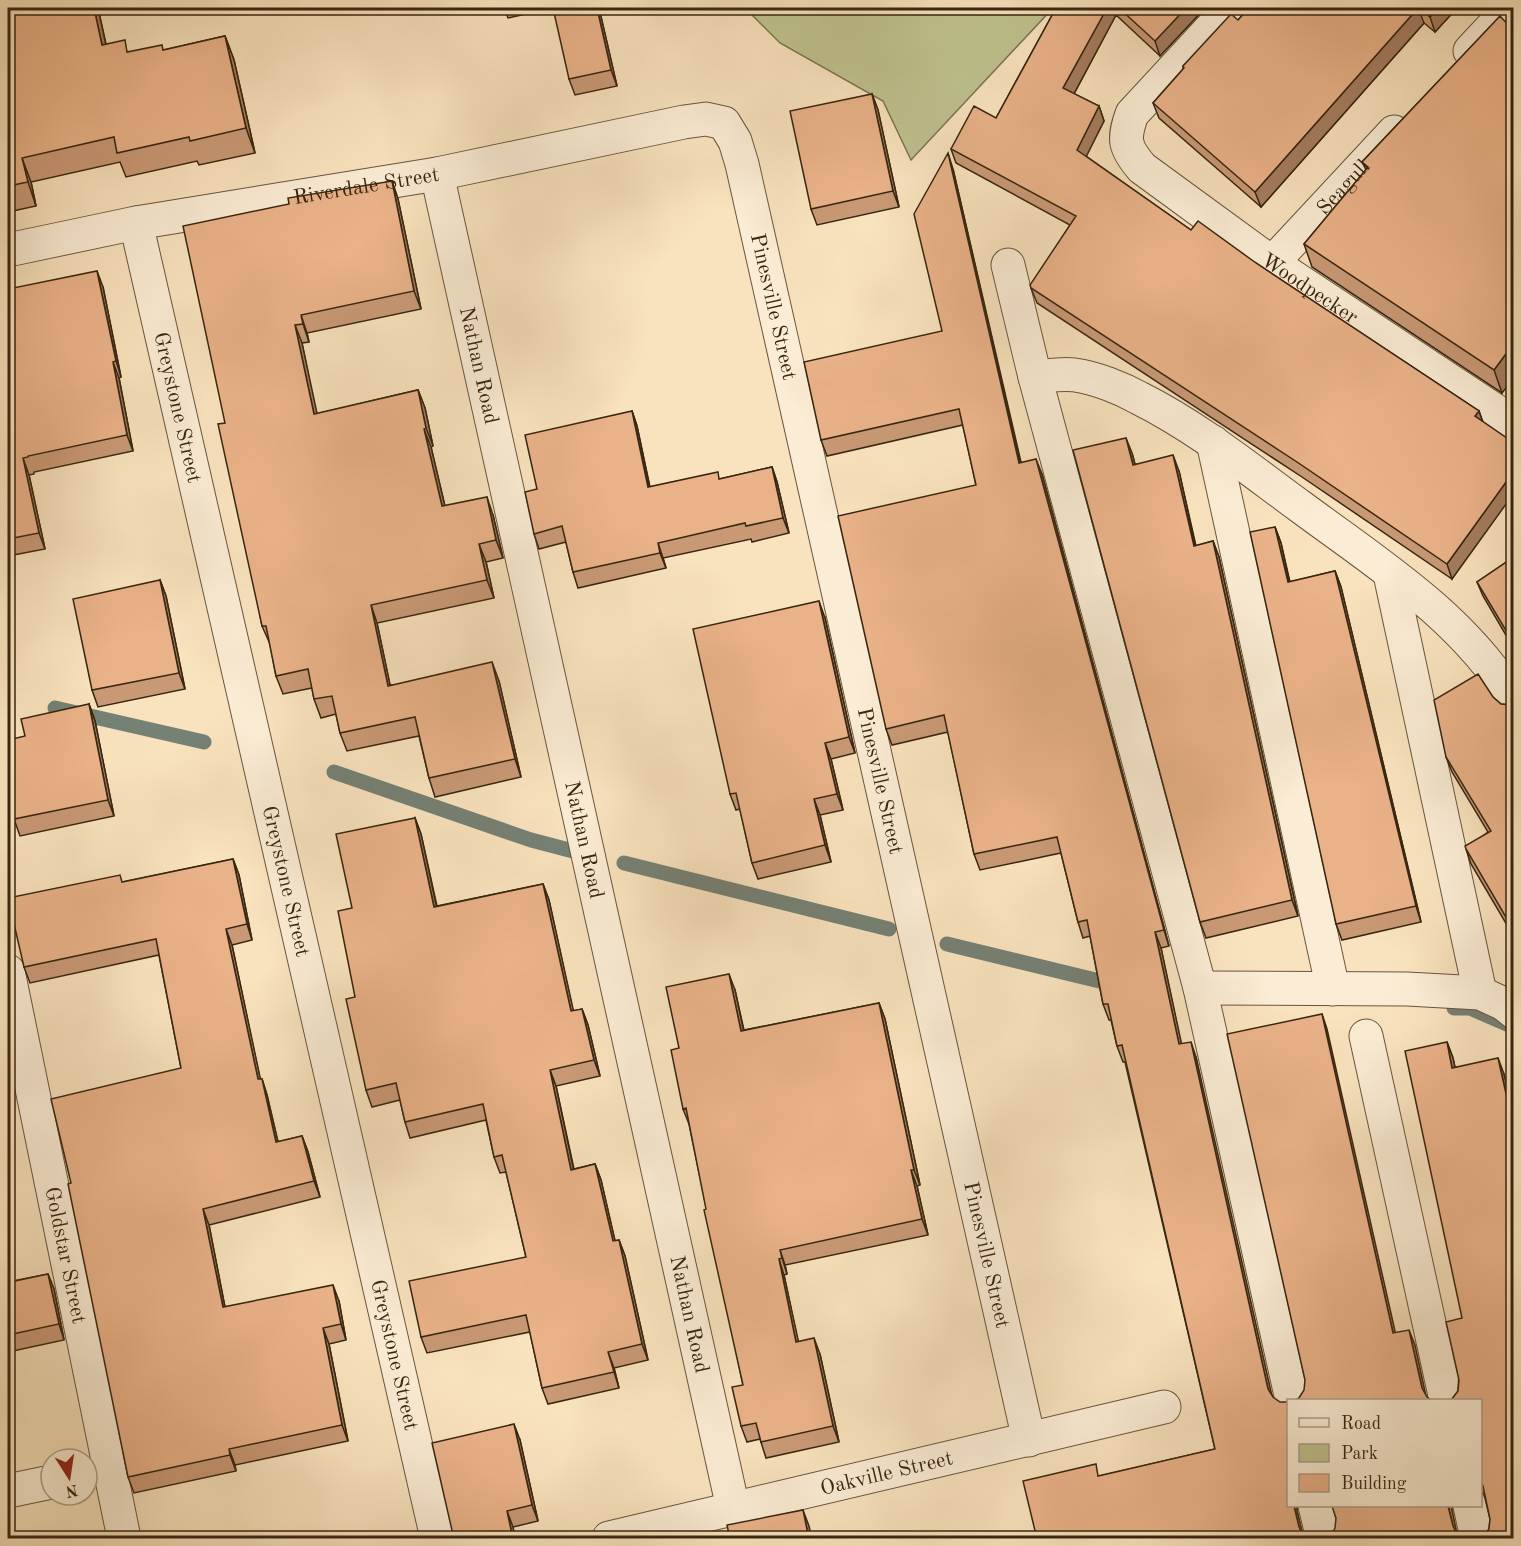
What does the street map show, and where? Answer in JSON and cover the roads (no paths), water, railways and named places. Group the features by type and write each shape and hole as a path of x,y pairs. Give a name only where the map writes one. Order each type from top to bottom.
{"street":[{"name":"Woodpecker","path":"1230,8 1132,114 1125,134 1129,153 1142,168 1272,263 1514,423"},
{"path":"1447,76 1510,8"},
{"name":"Seagull","path":"1272,263 1415,110"},
{"name":"Riverdale Street","path":"8,250 136,223 437,174 684,122 706,119 724,123"},
{"name":"Pinesville Street","path":"724,123 735,141 742,164 1029,1440"},
{"name":"Nathan Road","path":"437,174 733,1508"},
{"name":"Greystone Street","path":"136,223 436,1539"},
{"path":"1008,265 1035,377 1200,988 1292,1399"},
{"path":"1035,377 1075,375 1110,386 1140,398 1213,442 1421,597 1464,636 1502,682 1514,701"},
{"path":"1213,442 1334,989"},
{"path":"1390,574 1480,993"},
{"name":"Goldstar Street","path":"8,971 94,1447"},
{"path":"1200,988 1407,989 1480,993 1504,1004 1514,1012"},
{"path":"1366,1036 1446,1399"},
{"name":"Oakville Street","path":"609,1539 1164,1407"},
{"name":"Goldstar Street","path":"99,1475 124,1539"},
{"path":"8,1491 39,1485"},
{"path":"1316,1507 1323,1539"},
{"path":"1470,1507 1477,1539"}],"waterway":[{"path":"55,708 204,742"},
{"path":"334,772 531,840 573,851"},
{"path":"624,863 889,929"},
{"path":"947,944 1116,985"},
{"path":"1454,1008 1470,1008 1514,1027"}]}
